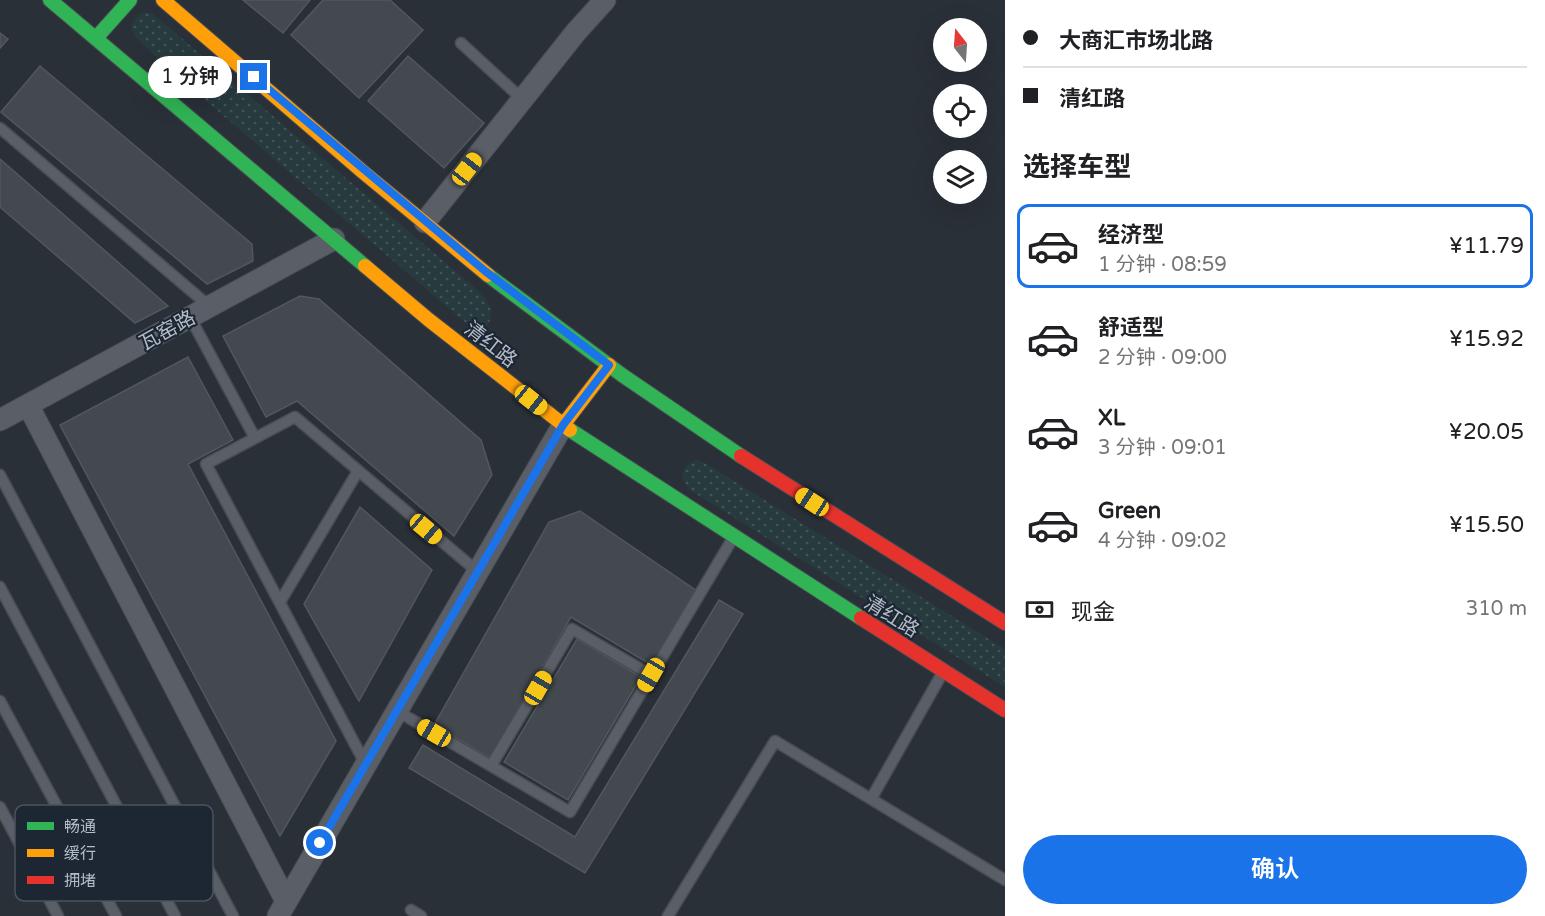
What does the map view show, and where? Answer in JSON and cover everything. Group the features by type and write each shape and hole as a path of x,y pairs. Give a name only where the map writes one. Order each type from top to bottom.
{"main road":[{"name":"清红路","path":"50,0 429,320 563,425 733,537 1005,710"},
{"path":"96,38 130,0"},
{"path":"163,0 425,222 485,271 609,365 738,455 1005,623"},
{"path":"563,425 609,365"}],"street":[{"path":"425,222 576,32 605,0"},
{"name":"瓦窑路","path":"0,420 334,239"},
{"path":"28,405 282,909"},
{"path":"282,909 563,425"}],"lane":[{"path":"461,43 522,99"},
{"path":"0,128 209,306"},
{"path":"190,317 255,438"},
{"path":"366,765 206,464 295,417 478,572"},
{"path":"280,602 358,471"},
{"path":"0,475 174,805"},
{"path":"397,711 570,812 733,537"},
{"path":"0,587 116,805"},
{"path":"491,766 573,629 651,675"},
{"path":"871,799 943,671"},
{"path":"0,701 56,805"},
{"path":"668,916 775,741 1005,880"},
{"path":"0,807 15,835"},
{"path":"213,878 233,916"},
{"path":"50,901 58,916"},
{"path":"108,901 116,916"},
{"path":"167,901 175,916"}],"green space":[{"path":"143,12 153,14 474,287 490,307 491,318 483,330 473,329 164,65 132,30 133,22"},
{"path":"697,460 1005,649 1005,687 690,490 682,477 687,465"}],"building":[{"path":"243,0 310,0 283,33"},
{"path":"323,0 390,0 423,30 359,98 291,35"},
{"path":"0,33 8,39 0,48"},
{"path":"408,56 484,123 444,168 368,101"},
{"path":"40,66 252,244 253,261 207,284 1,112"},
{"path":"0,159 168,306 135,323 0,207"},
{"path":"300,296 319,299 481,440 492,475 454,536 297,401 266,417 223,336"},
{"path":"188,357 233,440 188,464 336,741 280,836 60,425"},
{"path":"360,507 432,570 359,701 304,604"},
{"path":"580,511 697,591 653,666 571,617 490,758 434,725 549,522"},
{"path":"719,600 743,614 585,873 409,768 423,745 575,837"},
{"path":"577,639 641,677 568,800 504,762"}],"traffic: fast":[{"path":"50,0 365,266"},
{"path":"96,38 130,0"},
{"path":"488,275 622,375 741,456"},
{"path":"570,430 861,618"}],"traffic: slow":[{"path":"163,0 363,172 488,275"},
{"path":"365,266 429,320 570,430"},
{"path":"563,425 609,365"}],"traffic: jam":[{"path":"741,456 1005,623"},
{"path":"861,618 1005,710"}],"route":[{"path":"254,77 485,271 569,337 609,365 563,425 320,843"}]}
